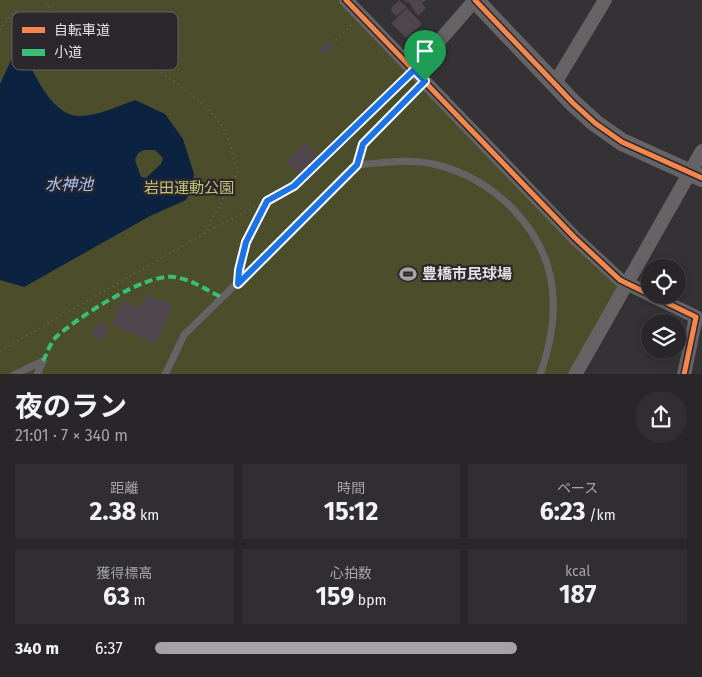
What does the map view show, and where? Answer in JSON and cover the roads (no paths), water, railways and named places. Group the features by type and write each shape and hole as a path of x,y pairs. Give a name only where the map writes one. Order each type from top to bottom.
{"street":[{"path":"346,0 575,238 626,284 696,317 684,374"},
{"path":"414,70 475,0 595,123 622,142 696,175"},
{"path":"555,83 604,0"},
{"path":"575,374 626,284 696,175 702,151"}],"lane":[{"path":"165,374 184,335 357,165 363,144 425,81"},
{"path":"357,165 407,161 440,166 467,175 483,184 519,214 540,251 552,285 551,332 540,374"},
{"path":"14,374 43,361 37,374"}],"water":[{"name":"水神池","path":"12,58 12,70 33,70 51,99 69,114 87,116 135,100 165,114 183,139 194,174 192,188 186,200 150,216 24,287 0,280 0,84","holes":["144,150 155,150 163,158 161,164 146,178 141,177 135,160 138,153"]}],"place":[{"name":"豊橋市民球場","path":"408,274"}],"park label":[{"name":"岩田運動公園","path":"189,188"}]}
